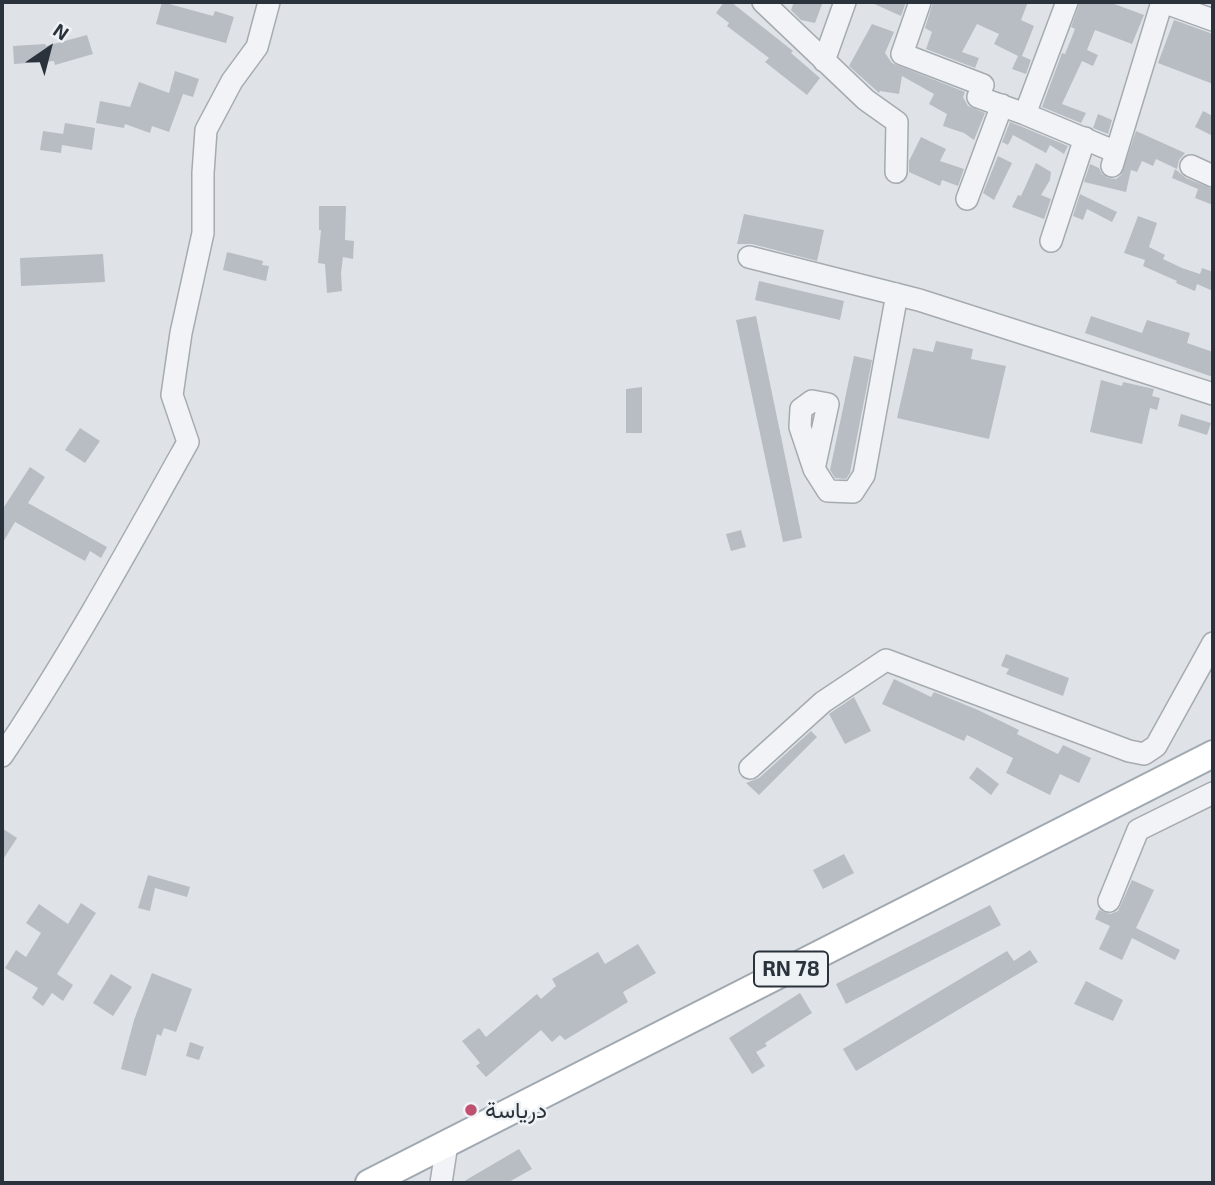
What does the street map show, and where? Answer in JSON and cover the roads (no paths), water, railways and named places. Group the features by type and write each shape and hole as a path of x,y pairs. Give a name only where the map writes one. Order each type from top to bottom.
{"main road":[{"name":"RN 78","path":"369,1183 1210,762"}],"street":[{"path":"2,756 122,560 188,442 173,396 180,333 203,233 206,130 232,81 257,47 269,2"},
{"path":"763,2 866,100 897,122 896,172"},
{"path":"824,61 845,2"},
{"path":"920,2 902,54 983,85 978,97 1084,138 1114,159 1163,2 1213,20"},
{"path":"1025,114 1067,2"},
{"path":"967,199 1002,106"},
{"path":"1051,241 1084,138"},
{"path":"1191,166 1213,176"},
{"path":"749,257 897,294 1213,394"},
{"path":"814,469 828,491 853,492 864,475 897,294"},
{"path":"750,768 823,702 886,660 1129,751 1144,754 1156,746 1213,643"},
{"path":"1109,901 1138,831 1213,793"},
{"path":"441,1183 447,1144"}],"place":[{"name":"درياسة","path":"471,1110"}]}
